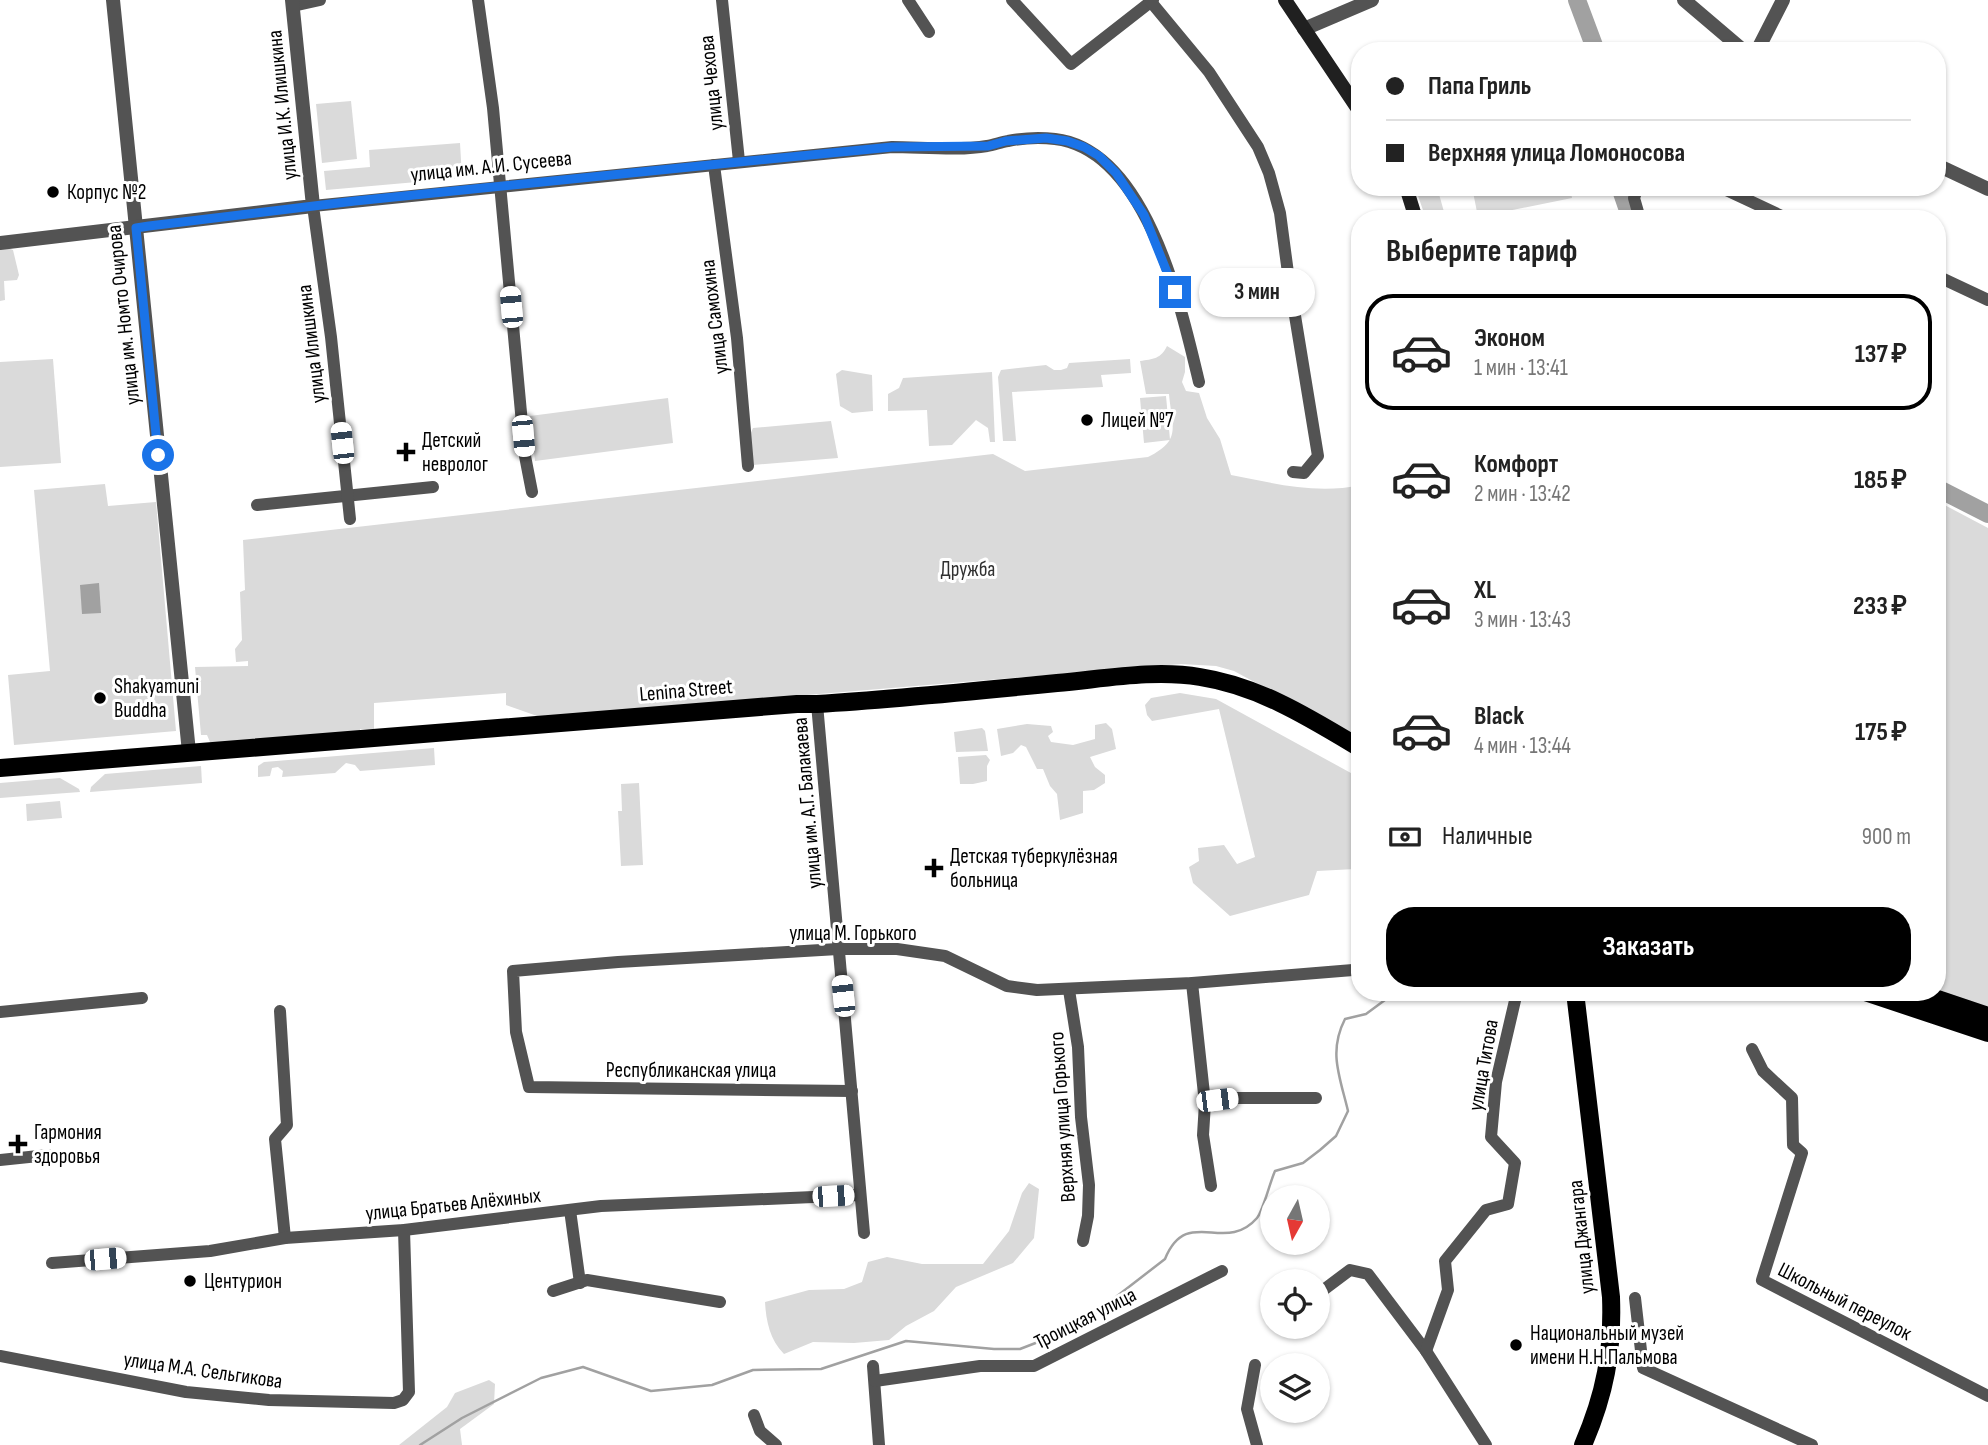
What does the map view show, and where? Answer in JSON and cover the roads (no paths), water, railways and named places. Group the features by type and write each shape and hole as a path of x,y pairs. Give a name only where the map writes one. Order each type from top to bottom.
{"main road":[{"path":"1285,0 1351,99"},
{"name":"Lenina Street","path":"0,768 797,704 946,695 1121,677 1199,676 1244,687 1300,713 1351,743"},
{"name":"улица Джангара","path":"1577,1001 1611,1297 1612,1331 1604,1384 1583,1445"},
{"name":"улица Джангара","path":"1580,1020 1582,1001"},
{"path":"1892,1001 1988,1033"},
{"path":"1944,1001 1988,1016"}],"street":[{"name":"улица им. Номто Очирова","path":"113,0 189,752"},
{"path":"293,3 320,0"},
{"path":"478,0 493,108 525,456 532,492"},
{"name":"улица Чехова","path":"722,0 739,162"},
{"path":"908,0 929,32"},
{"path":"1012,0 1071,64 1152,1 1209,72 1258,147 1280,213 1318,456 1304,472 1293,472"},
{"path":"1304,29 1372,0"},
{"path":"1684,0 1733,42"},
{"path":"1762,42 1783,0"},
{"name":"улица И.К. Илишкина","path":"293,3 313,206"},
{"name":"улица им. А.И. Сусеева","path":"0,243 313,206 739,162 892,147 988,146 1006,141 1046,138 1076,144 1099,156 1116,173 1139,206 1175,292 1199,382"},
{"name":"улица Самохина","path":"714,165 737,338 748,466"},
{"path":"1946,169 1988,189"},
{"path":"1739,196 1769,210"},
{"name":"улица Илишкина","path":"313,206 331,337 349,519"},
{"path":"1946,280 1988,300"},
{"path":"257,505 433,487"},
{"name":"улица им. А.Г. Балакаева","path":"817,704 864,1233"},
{"name":"улица М. Горького","path":"529,1087 516,1032 513,971 618,961 838,949 897,949 945,956 1007,986 1069,990 1351,970"},
{"path":"1192,983 1205,1102 1203,1135 1211,1186"},
{"name":"Верхняя улица Горького","path":"1069,990 1078,1047 1081,1117 1089,1185 1088,1216 1083,1241"},
{"path":"0,1012 142,998"},
{"name":"улица Титова","path":"1426,1351 1448,1290 1445,1261 1486,1210 1508,1204 1515,1163 1491,1137 1496,1083 1515,1001"},
{"path":"279,1011 287,1125 275,1139 285,1238"},
{"name":"Школьный переулок","path":"1752,1049 1763,1072 1792,1098 1793,1146 1802,1153 1762,1280 1988,1396"},
{"name":"Республиканская улица","path":"529,1087 852,1091"},
{"path":"1205,1102 1233,1098 1316,1098"},
{"path":"0,1160 48,1155"},
{"name":"улица Братьев Алёхиных","path":"52,1263 210,1251 285,1238 404,1230 601,1206 859,1195"},
{"path":"570,1210 580,1283"},
{"name":"улица М.А. Сельгикова","path":"0,1356 186,1392 269,1401 394,1403 403,1400 409,1392 404,1230"},
{"path":"1330,1285 1350,1270 1368,1274 1426,1351 1486,1445"},
{"name":"Троицкая улица","path":"875,1381 981,1366 1034,1366 1222,1271"},
{"path":"553,1291 587,1280 720,1302"},
{"path":"1635,1298 1643,1368 1812,1445"},
{"path":"1255,1365 1247,1409 1257,1445"},
{"path":"873,1366 879,1445"},
{"path":"754,1415 760,1431 776,1445"}],"waterway":[{"path":"1577,0 1593,42"},
{"path":"1623,196 1628,210"},
{"path":"1946,493 1988,514"},
{"path":"420,1445 462,1418 541,1378 583,1367 651,1391 712,1385 753,1370 821,1369 906,1341 1020,1349 1077,1327 1165,1259 1174,1243 1184,1235 1195,1232 1232,1232 1245,1228 1257,1218 1275,1171 1303,1163 1336,1136 1348,1111 1337,1065 1340,1031 1345,1019 1366,1014 1384,1001"}],"place":[{"name":"Корпус №2","path":"53,192"},
{"name":"Лицей №7","path":"1087,420"},
{"name":"Детский невролог","path":"406,452"},
{"name":"Shakyamuni Buddha","path":"100,698"},
{"name":"Детская туберкулёзная больница","path":"934,868"},
{"name":"Гармония здоровья","path":"18,1144"},
{"name":"Центурион","path":"190,1281"},
{"name":"Национальный музей имени Н.Н.Пальмова","path":"1516,1345"}],"park label":[{"name":"Дружба","path":"968,569"}]}
